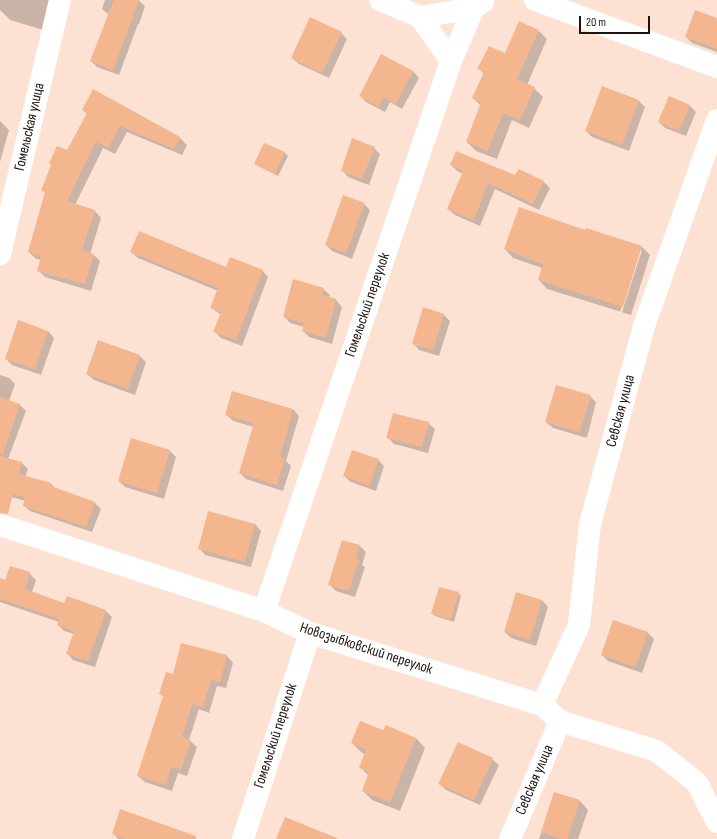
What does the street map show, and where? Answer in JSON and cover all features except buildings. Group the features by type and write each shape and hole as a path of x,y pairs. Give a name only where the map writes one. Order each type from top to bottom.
{"street":[{"name":"Гомельская улица","path":"0,254 60,0"},
{"path":"380,0 420,17 450,61"},
{"path":"535,0 717,67"},
{"path":"420,17 479,3"},
{"name":"Гомельский переулок","path":"264,611 450,61 479,3"},
{"name":"Севская улица","path":"542,705 579,624 590,524 644,326 717,120"},
{"name":"Новозыбковский переулок","path":"0,525 264,611 310,633 542,705 560,722 657,751 697,783 717,822"},
{"name":"Гомельский переулок","path":"243,839 310,633"},
{"name":"Севская улица","path":"510,839 560,722"},
{"path":"717,834 717,839"}]}
